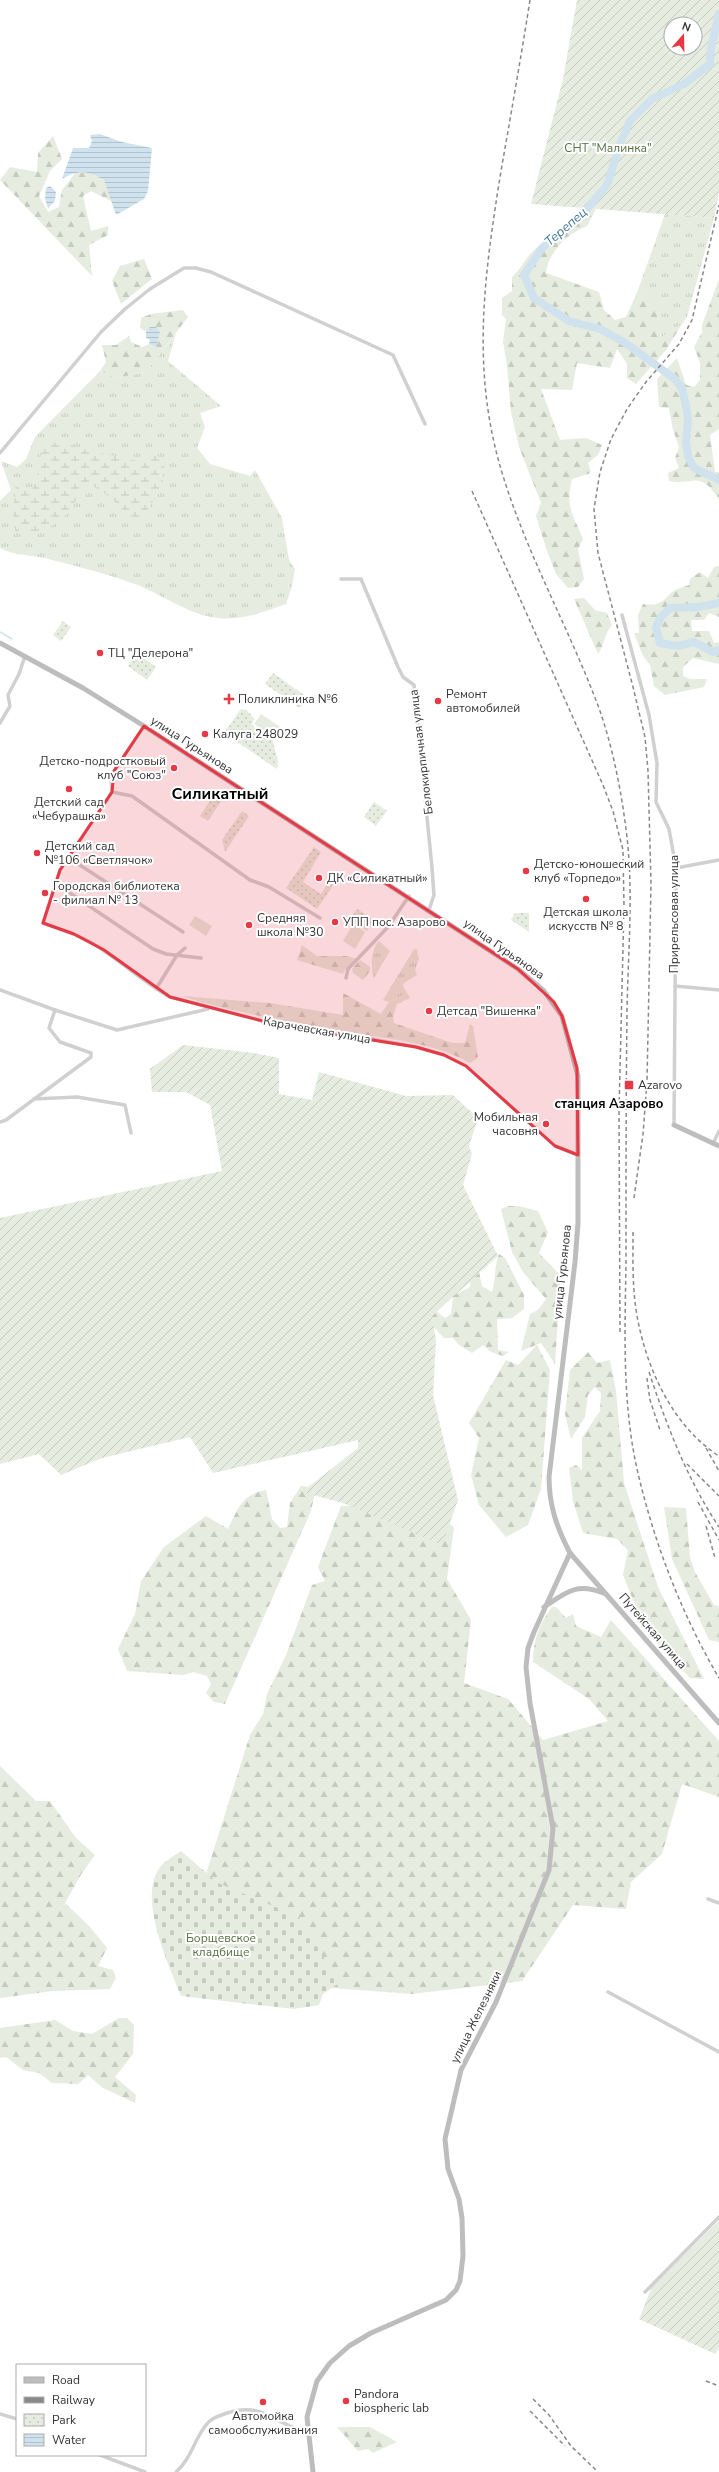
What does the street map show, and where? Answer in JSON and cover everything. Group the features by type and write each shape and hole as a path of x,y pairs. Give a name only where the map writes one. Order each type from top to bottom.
{"street":[{"path":"0,453 101,332 150,288 184,268 196,268 211,272 393,355 425,424"},
{"name":"Белокирпичная улица","path":"341,579 361,579 403,677 414,685 434,896 429,910"},
{"name":"Прирельсовая улица","path":"622,615 649,715 657,763 656,802 669,829 676,868 674,1125"},
{"name":"улица Гурьянова","path":"0,643 84,688 408,896 537,983 557,1007 562,1016 577,1068 578,1155 575,1262 549,1477 549,1499 554,1516 570,1553"},
{"path":"0,723 10,706 8,695 19,674 25,656"},
{"path":"144,726 114,770 111,779 112,792 70,858 60,870 56,883 153,949 178,955 201,958"},
{"path":"112,792 132,796 250,880 269,887 320,918"},
{"path":"70,858 183,932"},
{"path":"676,868 719,860"},
{"name":"Карачевская улица","path":"56,883 42,923 74,934 104,950 156,990 170,997 210,1009 278,1025 311,1028 416,1047 444,1055 466,1066 555,1146 578,1155"},
{"path":"346,978 348,969 388,927 408,896"},
{"path":"156,990 178,955 185,948"},
{"path":"675,986 719,990"},
{"path":"0,990 54,1010 118,1030 210,1009"},
{"path":"0,1122 6,1120 91,1057 92,1053 60,1042 49,1028 54,1010"},
{"path":"33,1099 77,1097 125,1105 131,1133"},
{"path":"674,1125 719,1146"},
{"path":"713,1144 719,1131"},
{"name":"Путейская улица","path":"570,1553 719,1723"},
{"name":"улица Железняки","path":"313,2472 307,2417 317,2381 330,2363 349,2346 371,2333 446,2300 456,2290 460,2281 464,2256 463,2236 459,2199 448,2169 445,2139 448,2118 461,2070 496,2002 549,1870 552,1858 553,1828 530,1704 526,1667 528,1648 544,1607 570,1553"},
{"path":"544,1607 575,1588 592,1588 608,1595"},
{"path":"708,1899 719,1903"},
{"path":"608,1992 719,2052"},
{"path":"645,2292 719,2217"},
{"path":"176,2472 188,2458 206,2425 215,2417 243,2408 256,2410 308,2433"},
{"path":"0,2414 16,2419"},
{"path":"103,2456 145,2472"}],"highlighted area":[{"path":"144,726 518,969 554,1002 562,1016 577,1068 578,1155 555,1146 466,1066 444,1055 416,1047 278,1025 170,997 104,950 74,934 43,923 60,870 112,792 114,771"}],"green space":[{"name":"СНТ \"Малинка\"","path":"577,0 719,0 719,193 714,218 531,204 563,79"},
{"path":"53,136 62,159 50,171 39,196 48,212 59,207 62,190 76,172 89,173 104,180 113,202 91,191 83,196 91,231 108,226 108,235 89,245 92,276 0,180 10,167 37,172 38,153"},
{"path":"582,208 596,209 587,226 573,233 560,244 551,258 546,273 599,292 604,310 615,320 626,317 638,290 663,303 655,327 662,337 682,324 666,350 636,384 627,378 627,364 617,349 610,368 577,363 572,390 541,389 560,440 586,438 602,445 598,455 588,463 591,473 572,479 569,497 573,516 583,539 578,549 584,579 578,587 568,588 556,574 546,548 536,516 541,503 519,447 511,412 507,365 503,342 506,319 502,315 502,298 512,291 512,277 530,254"},
{"path":"665,214 714,218 687,317 682,324 662,337 655,327 663,303 638,290"},
{"path":"144,259 152,279 121,304 112,281 120,266"},
{"path":"719,279 719,429 710,435 715,472 719,472 719,499 706,484 701,481 669,481 668,473 679,468 675,458 679,447 673,430 669,408 659,407 657,379 677,358 686,385 694,387 700,380 700,363 694,347 702,332 702,325"},
{"path":"183,310 188,317 146,372 116,378 100,371 106,362 102,345 116,345 129,336 131,342 142,347 149,344 156,347 156,327 151,327 146,332 140,328 141,318 151,314"},
{"path":"176,333 168,361 221,406 200,413 205,427 197,448 210,464 250,476 255,470 282,518 289,560 295,569 292,586 286,604 245,617 227,619 218,618 198,613 140,586 92,570 44,558 11,552 0,548 0,501 11,490 1,461 17,467 26,459 35,437 100,371 116,378 146,372"},
{"path":"63,442 87,450 143,462 154,454 165,460 162,487 138,526 110,497 93,486 80,494 67,514 50,527 53,534 15,531 13,513 16,485 32,489 38,478 37,463 47,444"},
{"path":"719,566 719,617 709,613 704,620 691,620 692,631 709,631 714,643 719,642 719,664 693,658 683,667 683,676 690,679 707,679 704,687 665,695 654,686 650,665 643,656 634,633 639,633 638,615 643,604 652,605 659,603 671,593 689,585 690,579 700,572 708,578 714,567"},
{"path":"584,598 595,610 607,613 612,625 607,632 598,654 574,599"},
{"path":"63,621 71,627 61,641 53,635"},
{"path":"137,653 156,667 147,680 128,666"},
{"path":"273,673 307,697 300,708 265,684"},
{"path":"241,709 250,713 253,717 254,719 252,724 258,733 272,738 278,761 277,769 224,733"},
{"path":"261,714 285,730 278,740 254,724"},
{"path":"216,792 224,797 208,821 200,816"},
{"path":"374,802 387,811 376,826 364,817"},
{"path":"242,811 249,816 225,852 222,840"},
{"path":"314,847 321,852 303,882 321,894 335,872 340,875 317,909 286,888"},
{"path":"357,909 374,920 367,931 350,920"},
{"path":"515,913 529,913 529,932 511,920"},
{"path":"195,916 212,926 206,936 189,925"},
{"path":"353,924 365,932 355,949 343,941"},
{"path":"379,941 390,951 374,978 372,958 374,948"},
{"path":"302,945 317,956 346,956 357,959 344,971 343,974 297,960"},
{"path":"414,949 417,950 419,959 415,970 417,975 404,983 403,986 407,993 389,1002 383,1000"},
{"path":"360,960 370,967 370,971 363,980 353,973 352,969"},
{"path":"343,993 381,1014 389,1002 407,993 410,998 397,1004 393,1017 394,1023 452,1043 465,1043 470,1024 473,1026 478,1058 470,1063 444,1051 430,1047 270,1018 181,996 270,1003 343,1015"},
{"path":"183,1045 254,1053 279,1058 279,1094 312,1100 319,1072 406,1096 453,1095 478,1118 469,1146 472,1154 463,1185 498,1256 432,1316 436,1340 433,1395 458,1500 442,1545 343,1503 302,1492 358,1448 358,1440 213,1473 190,1437 102,1458 61,1475 39,1454 0,1464 0,1218 222,1171 210,1105 186,1092 152,1092 150,1069"},
{"path":"508,1206 519,1206 538,1211 548,1232 539,1253 561,1276 555,1364 541,1343 521,1351 530,1314 538,1310 546,1299 523,1272 512,1252 501,1209"},
{"path":"499,1254 505,1258 524,1295 524,1309 512,1318 497,1319 498,1350 509,1352 503,1356 491,1352 483,1345 472,1353 459,1345 453,1338 444,1338 428,1321 436,1311 445,1318 451,1314 453,1296 470,1287 471,1265 478,1267 482,1286 492,1292"},
{"path":"537,1345 550,1370 541,1489 528,1525 506,1537 479,1505 471,1475 479,1438 469,1423 506,1360 518,1365"},
{"path":"588,1352 597,1363 610,1360 616,1391 624,1483 658,1587 704,1679 690,1678 645,1630 623,1575 628,1550 617,1539 583,1533 573,1501 569,1468 576,1465 582,1470 582,1438 600,1411 601,1393 595,1387 588,1395 585,1417 571,1439 565,1414 570,1370"},
{"path":"301,1486 316,1488 311,1511 225,1704 214,1702 206,1693 211,1684 207,1676 193,1672 183,1675 127,1671 118,1649 135,1614 141,1581 164,1547 206,1516 228,1529 242,1503 251,1495 266,1490 272,1519 280,1528 287,1527 290,1503"},
{"path":"396,1505 441,1518 454,1527 447,1579 471,1620 464,1683 508,1699 543,1740 608,1721 589,1699 533,1662 534,1647 540,1626 552,1607 556,1607 566,1618 573,1614 576,1626 601,1637 611,1620 719,1741 719,1797 682,1784 662,1854 631,1882 626,1909 573,1905 522,1981 412,1994 224,1980 189,1945 207,1871 250,1735 263,1714 267,1694 286,1655 312,1585 325,1581 318,1567 341,1506"},
{"path":"664,1507 686,1508 690,1557 695,1572 714,1605 719,1606 719,1642 709,1640 672,1559"},
{"path":"0,1766 36,1801 50,1801 76,1838 95,1855 82,1873 65,1903 90,1927 107,1948 98,1966 113,1970 116,1978 110,1989 53,1991 0,1998"},
{"name":"Борщевское кладбище","path":"181,1851 218,1883 299,1917 339,1983 323,1994 319,2005 294,2009 181,1996 162,1948 153,1910 152,1892 155,1876 163,1864"},
{"path":"119,2018 127,2018 134,2025 133,2054 115,2077 136,2095 135,2103 103,2088 88,2075 78,2084 52,2083 39,2073 23,2070 6,2057 0,2058 0,2028 55,2020 73,2031 92,2034"},
{"path":"719,2221 719,2348 715,2354 639,2319 651,2289"},
{"path":"337,2427 370,2427 397,2442 373,2453 368,2449 358,2451"}],"water":[{"path":"100,134 122,142 152,148 148,191 144,199 116,215 104,180 83,172 62,179 73,148 89,148 92,141 90,135"},
{"path":"50,186 56,192 55,201 48,208 45,199 46,188"},
{"path":"150,327 156,327 160,332 156,347 149,344 150,340 146,338 146,332"}],"waterway":[{"name":"Терепец","path":"719,14 711,48 710,64 684,84 652,99 630,121 620,144 607,185 582,215 542,248 524,275 534,298 569,321 600,329 624,342 675,379 682,388 687,411 688,420 686,442 688,456 694,468 719,480"},
{"name":"Терепец","path":"719,603 698,607 670,608 661,617 656,627 660,643 678,646 694,642 713,652 719,650"},
{"path":"0,632 12,639"}],"railway":[{"path":"530,0 501,171 490,249 483,325 487,401 493,440 514,509 525,538 589,682 609,740 619,785 624,814 630,875 627,1011 625,1340 629,1418 637,1469 660,1551 681,1603 719,1678"},
{"path":"634,1198 643,1134 647,1082 651,884 648,771 645,737 598,553 594,509 600,472 611,439 627,409 646,382 679,344 692,320 719,205"},
{"path":"472,491 603,785 613,811 623,850 624,907 619,1111 620,1334"},
{"path":"633,1232 633,1276 635,1299 638,1321 649,1360 665,1397 676,1414 703,1444 719,1456"},
{"path":"649,1372 679,1452 697,1490 719,1527"},
{"path":"647,1378 650,1400 660,1430"},
{"path":"706,1448 719,1471"},
{"path":"687,1464 719,1496"},
{"path":"698,1502 719,1540"},
{"path":"706,1526 715,1558"},
{"path":"706,2381 719,2386"},
{"path":"533,2399 549,2415 571,2446 598,2472"},
{"path":"530,2411 565,2446"}],"place":[{"name":"ТЦ \"Делерона\"","path":"100,653"},
{"name":"Поликлиника №6","path":"229,699"},
{"name":"Ремонт автомобилей","path":"438,701"},
{"name":"Калуга 248029","path":"205,734"},
{"name":"Детско-подростковый клуб \"Союз\"","path":"174,768"},
{"name":"Детский сад «Чебурашка»","path":"69,789"},
{"name":"Детский сад №106 «Светлячок»","path":"37,853"},
{"name":"Детско-юношеский клуб «Торпедо»","path":"526,871"},
{"name":"ДК «Силикатный»","path":"319,878"},
{"name":"Городская библиотека - филиал № 13","path":"45,893"},
{"name":"Детская школа искусств № 8","path":"586,899"},
{"name":"УПП пос. Азарово","path":"335,922"},
{"name":"Средняя школа №30","path":"249,925"},
{"name":"Детсад \"Вишенка\"","path":"429,1011"},
{"name":"Azarovo","path":"629,1085"},
{"name":"Мобильная часовня","path":"546,1124"},
{"name":"Pandora biospheric lab","path":"346,2401"},
{"name":"Автомойка самообслуживания","path":"263,2402"}],"district":[{"name":"Силикатный","path":"220,794"},
{"name":"станция Азарово","path":"609,1104"}]}
